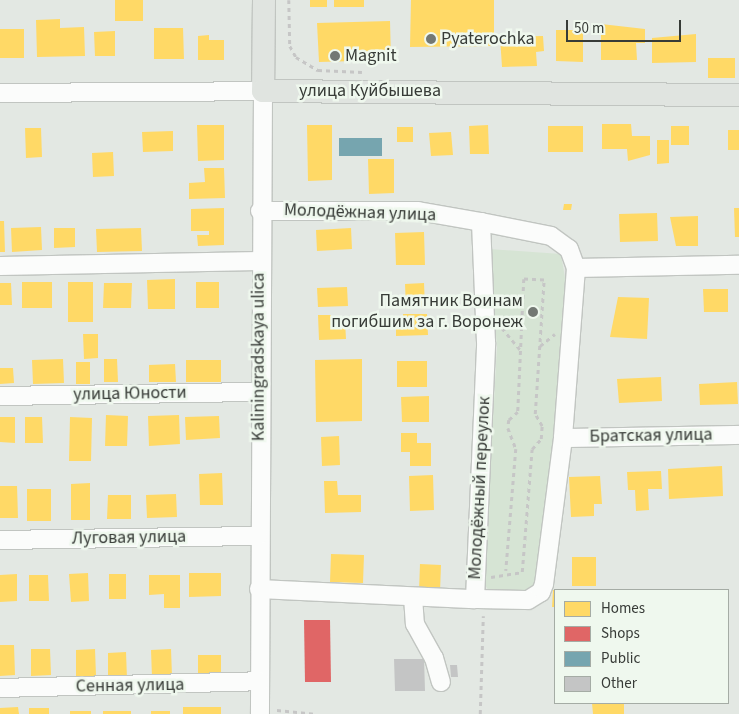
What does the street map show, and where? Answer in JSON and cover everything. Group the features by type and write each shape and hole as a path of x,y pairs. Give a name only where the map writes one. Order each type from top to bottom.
{"main road":[{"name":"Kaliningradskaya ulica","path":"264,0 264,91"},
{"name":"улица Куйбышева","path":"264,91 739,95"}],"street":[{"name":"улица Куйбышева","path":"0,93 264,91"},
{"name":"Kaliningradskaya ulica","path":"260,712 258,536 259,261 264,91"},
{"name":"Молодёжная улица","path":"260,211 418,211 481,222 551,236 570,249 576,268"},
{"name":"Молодёжный переулок","path":"481,222 486,342 478,593 528,600 541,592 562,438 576,268"},
{"path":"0,266 259,261"},
{"path":"576,268 739,265"},
{"name":"улица Юности","path":"0,396 259,392"},
{"name":"Братская улица","path":"562,438 739,435"},
{"name":"Луговая улица","path":"0,540 258,536"},
{"path":"260,589 413,597 478,593"},
{"path":"413,597 414,624 434,658 441,682"},
{"name":"Сенная улица","path":"0,688 260,681"}],"path":[{"path":"289,0 290,46"},
{"path":"480,714 478,593 506,571 522,572 532,449 541,439 542,426 535,414 544,280 524,279 518,412 509,420 508,428 516,449 506,571"},
{"path":"260,712 317,714"}],"green space":[{"path":"489,249 561,254 569,302 545,549 534,590 490,593 484,583 497,347"}],"building: Homes":[{"path":"115,0 143,0 143,21 115,21"},
{"path":"310,0 327,0 327,7 310,7"},
{"path":"334,0 364,0 364,7 334,7"},
{"path":"411,0 494,0 494,46 410,47"},
{"path":"60,19 60,28 84,27 85,56 37,57 36,20"},
{"path":"390,21 391,60 319,62 317,23"},
{"path":"601,24 645,29 645,43 636,43 637,60 601,60"},
{"path":"154,28 183,28 184,59 154,59"},
{"path":"0,29 24,29 24,58 0,58"},
{"path":"556,30 583,30 583,62 556,61"},
{"path":"115,31 115,56 95,56 94,32"},
{"path":"696,34 696,62 652,63 652,38"},
{"path":"209,35 209,40 224,40 224,60 198,60 198,36"},
{"path":"543,36 544,51 536,52 537,66 502,67 500,37"},
{"path":"708,58 735,58 735,78 708,78"},
{"path":"602,124 631,124 632,136 650,136 650,155 628,161 627,149 602,149"},
{"path":"197,125 224,125 224,160 198,161"},
{"path":"307,125 332,125 332,180 308,181"},
{"path":"488,125 489,154 470,154 469,126"},
{"path":"548,126 583,126 583,152 548,152"},
{"path":"671,126 689,126 689,145 671,145"},
{"path":"397,127 413,127 413,142 397,142"},
{"path":"25,128 41,128 42,157 26,158"},
{"path":"728,130 739,130 739,150 728,150"},
{"path":"173,131 173,151 143,152 142,132"},
{"path":"451,132 453,155 431,156 429,133"},
{"path":"657,140 669,140 669,163 657,164"},
{"path":"113,152 114,176 93,177 92,153"},
{"path":"368,159 394,159 394,193 369,194"},
{"path":"204,168 224,168 225,198 189,199 189,183 205,182"},
{"path":"564,204 572,204 571,210 563,210"},
{"path":"224,208 224,245 198,246 197,235 209,235 209,231 191,231 191,209"},
{"path":"734,208 739,208 739,237 735,237"},
{"path":"657,213 658,241 620,242 619,214"},
{"path":"698,216 698,246 676,246 670,217"},
{"path":"0,221 4,221 5,252 0,252"},
{"path":"41,227 42,250 12,252 11,228"},
{"path":"54,228 75,228 75,247 54,248"},
{"path":"141,228 142,251 97,252 96,229"},
{"path":"351,228 352,249 317,251 316,230"},
{"path":"424,232 425,265 396,265 395,233"},
{"path":"175,279 175,309 148,309 147,280"},
{"path":"22,282 52,282 52,308 22,308"},
{"path":"68,282 93,282 93,322 68,322"},
{"path":"196,282 219,282 219,308 196,308"},
{"path":"0,283 11,283 12,305 0,305"},
{"path":"104,283 132,283 131,308 103,308"},
{"path":"424,283 425,307 406,308 405,284"},
{"path":"347,287 348,306 318,307 317,288"},
{"path":"703,289 728,289 728,312 704,312"},
{"path":"618,297 649,298 647,339 610,337"},
{"path":"403,314 427,314 428,335 396,336 396,321 403,321"},
{"path":"318,315 331,315 331,322 345,321 346,339 319,340"},
{"path":"83,334 98,334 98,358 84,359"},
{"path":"63,359 64,383 33,384 32,360"},
{"path":"104,359 117,359 118,382 104,382"},
{"path":"362,359 362,421 316,422 315,360"},
{"path":"186,360 221,360 221,382 186,382"},
{"path":"397,361 427,361 427,387 397,387"},
{"path":"76,362 90,362 90,384 76,384"},
{"path":"175,364 176,382 149,382 149,365"},
{"path":"0,368 13,368 14,383 0,384"},
{"path":"661,377 662,401 619,403 617,379"},
{"path":"737,382 738,404 700,405 699,384"},
{"path":"429,396 429,422 402,422 401,397"},
{"path":"106,415 128,416 127,446 105,446"},
{"path":"179,415 180,444 149,446 148,416"},
{"path":"219,416 220,438 186,440 185,417"},
{"path":"0,417 15,417 15,443 0,442"},
{"path":"25,417 42,417 43,443 25,443"},
{"path":"70,417 92,418 91,461 69,461"},
{"path":"401,433 417,433 417,443 431,443 431,466 410,466 410,452 401,452"},
{"path":"339,436 340,465 322,466 321,437"},
{"path":"722,466 723,496 669,499 668,469"},
{"path":"661,471 662,489 648,489 649,510 636,511 635,490 628,490 627,472"},
{"path":"222,473 223,505 200,505 199,474"},
{"path":"433,475 434,510 410,511 409,476"},
{"path":"600,476 602,504 594,504 594,516 571,517 569,477"},
{"path":"324,481 337,481 338,495 361,495 361,512 325,513"},
{"path":"90,483 90,520 71,520 71,484"},
{"path":"0,486 17,486 18,518 0,518"},
{"path":"27,489 51,489 51,521 27,521"},
{"path":"176,494 177,517 147,518 146,495"},
{"path":"108,495 131,495 131,519 107,519"},
{"path":"331,554 364,555 363,583 330,582"},
{"path":"572,557 596,557 596,586 572,586"},
{"path":"420,564 441,565 440,592 419,591"},
{"path":"88,573 89,601 71,602 69,574"},
{"path":"189,573 221,573 221,596 189,597"},
{"path":"17,574 17,601 0,602 0,575"},
{"path":"109,574 126,574 126,599 109,599"},
{"path":"29,575 48,575 49,601 29,601"},
{"path":"149,575 180,575 180,608 164,608 164,594 149,595"},
{"path":"553,590 554,590 554,607 552,607"},
{"path":"0,645 14,645 15,675 0,676"},
{"path":"31,649 50,649 51,675 31,676"},
{"path":"95,649 96,676 76,677 76,650"},
{"path":"171,649 172,676 152,677 151,650"},
{"path":"126,652 127,679 108,679 108,653"},
{"path":"198,655 221,655 221,675 198,675"},
{"path":"592,704 624,704 624,714 593,714"},
{"path":"18,707 19,714 0,714 0,708"},
{"path":"183,707 221,707 221,714 183,714"},
{"path":"29,708 49,708 49,714 29,714"},
{"path":"70,711 91,711 91,714 70,714"},
{"path":"103,711 131,711 131,714 103,714"},
{"path":"151,711 170,711 170,714 151,714"}],"building: Shops":[{"path":"304,620 330,620 331,682 305,682"}],"building: Public":[{"path":"339,138 382,138 382,156 339,156"}],"building: Other":[{"path":"394,659 424,659 425,691 395,691"},
{"path":"450,665 457,665 458,677 451,677"}],"place":[{"name":"Pyaterochka","path":"431,39"},
{"name":"Magnit","path":"335,56"},
{"name":"Памятник Воинам погибшим за г. Воронеж","path":"533,312"}]}
